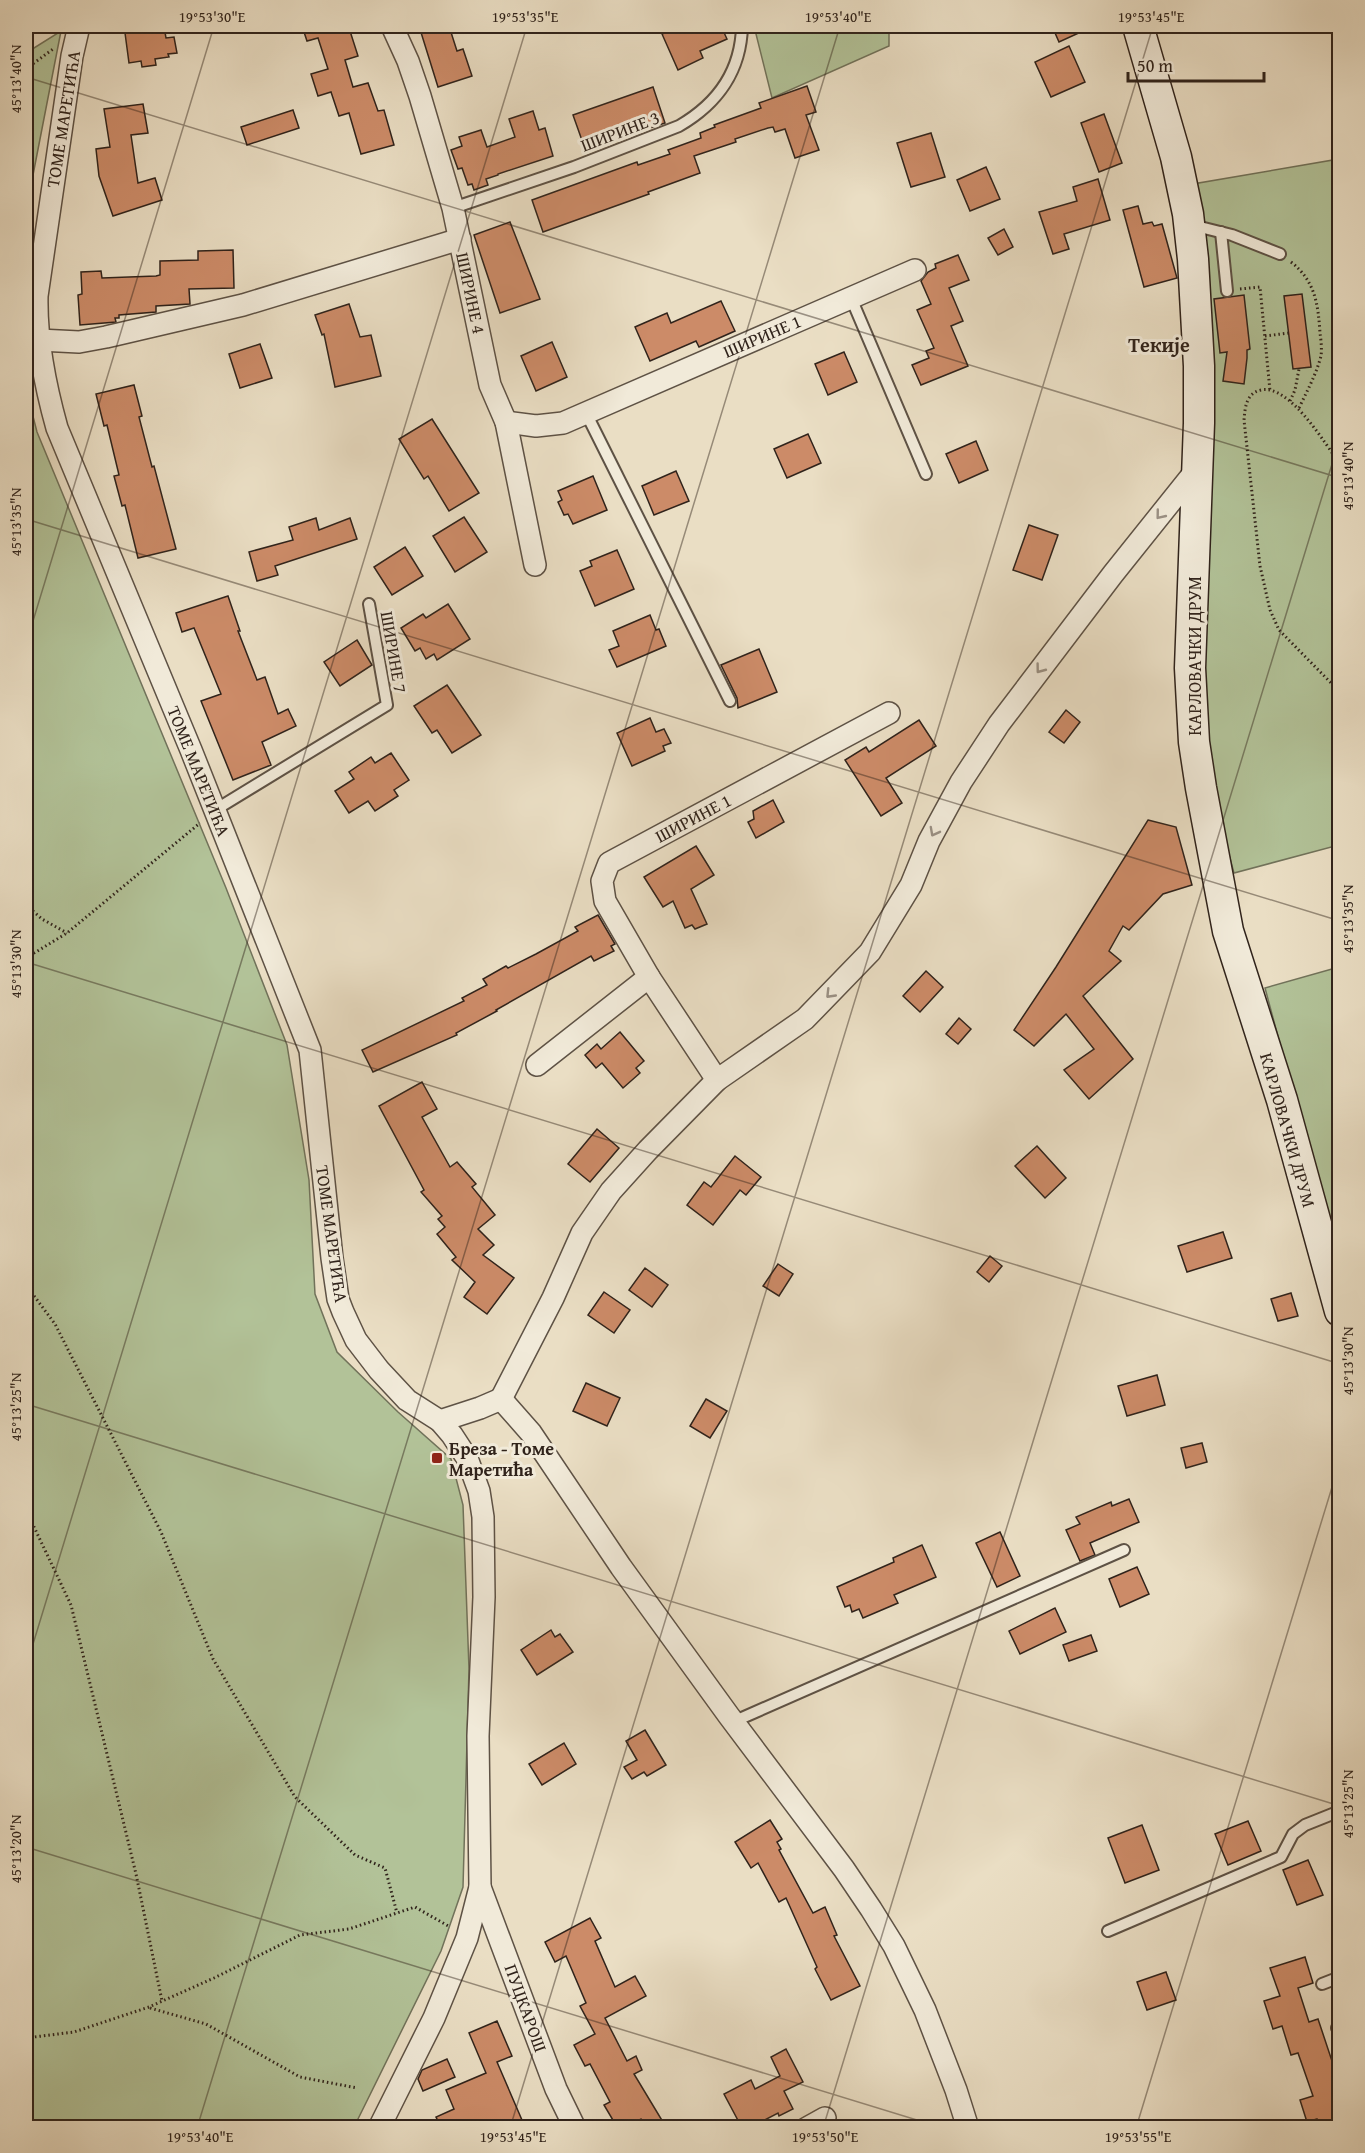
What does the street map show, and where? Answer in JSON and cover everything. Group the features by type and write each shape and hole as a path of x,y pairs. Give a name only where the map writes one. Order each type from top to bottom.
{"main road":[{"name":"КАРЛОВАЧКИ ДРУМ","path":"1138,26 1176,157 1189,224 1195,282 1198,366 1197,469 1190,668 1194,742 1201,788 1228,931 1282,1100 1340,1311"}],"street":[{"name":"ТОМЕ МАРЕТИЋА","path":"79,26 72,56 40,267 37,304 39,340 46,386 57,428 215,810 310,1050 338,1299 356,1340 379,1370 415,1406 440,1421"},
{"name":"ШИРИНЕ 4","path":"392,26 408,61 420,96 453,208 490,385 506,422 536,565"},
{"path":"39,340 88,340 243,305 460,238"},
{"name":"ШИРИНЕ 1","path":"506,422 536,426 563,423 915,270"},
{"path":"379,2127 434,2018 468,1938 480,1887 478,1736 484,1597 483,1517 479,1491 467,1458 440,1421 501,1399 553,1298 582,1233 619,1183 717,1080 805,1019 870,952 911,885 929,841 961,782 999,724 1113,574 1197,469"},
{"name":"ШИРИНЕ 1","path":"717,1080 649,977 605,900 602,881 609,863 889,713"},
{"path":"537,1065 649,977"},
{"path":"501,1399 531,1433 621,1567 844,1869 894,1946 925,2010 968,2127"},
{"name":"ПУЦКАРОШ","path":"480,1887 556,2089 575,2127"}],"lane":[{"name":"ШИРИНЕ 3","path":"453,208 574,166 679,126 695,117 709,105 731,75 738,58 742,26"},
{"path":"1189,224 1221,232 1280,254"},
{"path":"1221,232 1227,291"},
{"path":"850,298 926,474"},
{"path":"586,413 730,701"},
{"name":"ШИРИНЕ 7","path":"215,810 387,705 369,604"},
{"path":"735,1721 1124,1550"},
{"path":"1108,1931 1281,1857 1293,1834 1305,1826 1340,1811"},
{"path":"1322,1984 1340,1977"}],"path":[{"path":"26,69 58,45 72,56"},
{"path":"1280,254 1304,272 1314,292 1319,316 1322,354 1314,378 1299,408"},
{"path":"1227,291 1260,287 1270,391"},
{"path":"1265,336 1289,333"},
{"path":"1290,400 1295,390 1299,369"},
{"path":"1340,464 1299,408 1290,400 1263,389 1253,393 1246,403 1244,420 1260,566 1270,610 1279,630 1340,692"},
{"path":"26,958 67,933 215,810"},
{"path":"26,905 42,919 67,933"},
{"path":"26,1284 56,1324 161,1532 213,1659 295,1797 355,1855 385,1868 397,1913"},
{"path":"26,1510 71,1605 136,1874 162,2001"},
{"path":"26,2038 74,2032 148,2007 214,1978 300,1935 349,1929 415,1907 468,1938"},
{"path":"148,2007 206,2024 300,2077 357,2088"}],"green space":[{"path":"754,26 889,26 889,46 772,98"},
{"path":"61,31 26,211 26,53"},
{"path":"1339,159 1339,845 1234,873 1220,822 1206,745 1193,184"},
{"path":"26,389 37,432 226,888 287,1045 309,1180 315,1294 337,1352 398,1412 451,1459 463,1505 469,1669 463,1887 441,1951 354,2127 26,2127"},
{"path":"1339,967 1339,1264 1265,988"}],"building":[{"path":"302,26 346,26 344,33 350,31 358,56 345,60 353,87 368,83 378,111 384,110 394,145 361,154 349,113 339,116 331,92 318,96 311,74 328,69 318,38 307,41"},
{"path":"419,26 449,26 457,51 463,49 472,76 438,87"},
{"path":"681,26 721,26 727,39 700,51 703,58 678,70 662,34"},
{"path":"1052,26 1094,26 1059,42"},
{"path":"164,27 166,38 174,37 177,53 155,59 156,65 142,67 141,61 129,63 125,33"},
{"path":"1069,46 1085,82 1051,97 1035,62"},
{"path":"807,86 816,112 806,115 819,150 795,158 785,129 775,132 773,127 768,128 694,156 700,173 543,232 532,200 637,162 638,165 670,154 668,150 701,138 700,133 715,127 714,125 761,108 759,103"},
{"path":"653,87 665,123 637,132 636,129 584,146 573,115"},
{"path":"143,104 148,133 131,135 138,183 155,178 162,200 113,216 99,176 96,149 110,147 104,109"},
{"path":"293,110 299,128 247,145 241,127"},
{"path":"533,111 539,130 545,128 553,156 486,179 488,185 474,190 472,184 468,185 462,168 458,169 451,150 462,146 459,137 481,130 487,147 515,137 509,119"},
{"path":"1104,114 1122,163 1099,172 1081,123"},
{"path":"931,133 945,177 911,187 897,143"},
{"path":"986,167 1000,199 970,211 957,180"},
{"path":"1098,179 1110,220 1064,234 1069,249 1053,254 1039,212 1077,201 1073,187"},
{"path":"1138,206 1143,224 1152,222 1154,226 1162,224 1177,278 1144,287 1123,210"},
{"path":"510,222 540,299 500,313 474,235"},
{"path":"1004,229 1013,247 998,255 988,238"},
{"path":"233,250 234,288 189,289 190,304 156,306 156,312 119,315 119,318 115,318 116,322 80,325 78,295 82,294 81,272 101,271 102,278 156,276 160,275 160,261 198,260 198,251"},
{"path":"958,255 969,280 949,288 963,321 951,326 968,366 921,385 912,365 929,358 926,351 934,348 917,310 931,304 921,281 928,272 936,268 935,264"},
{"path":"1302,294 1311,367 1293,369 1284,296"},
{"path":"1244,295 1250,349 1247,350 1244,384 1223,381 1227,352 1220,353 1214,299"},
{"path":"721,301 735,331 699,347 696,341 650,361 635,327 667,313 671,323"},
{"path":"349,304 360,337 371,335 381,376 335,387 324,334 322,335 315,315"},
{"path":"552,342 567,377 536,391 521,356"},
{"path":"260,344 272,378 240,388 229,354"},
{"path":"844,352 857,382 828,395 815,364"},
{"path":"134,385 142,416 139,417 176,549 138,558 125,505 122,506 114,476 119,475 107,425 104,426 96,394"},
{"path":"432,419 479,493 449,511 428,476 424,479 399,439"},
{"path":"808,434 821,463 787,478 774,449"},
{"path":"976,441 988,470 959,483 946,454"},
{"path":"676,471 689,501 654,515 642,486"},
{"path":"593,476 607,510 573,524 568,514 564,515 558,502 562,500 558,491"},
{"path":"464,517 487,552 455,572 433,536"},
{"path":"316,518 319,530 350,518 357,539 275,566 278,575 257,581 249,552 293,540 289,527"},
{"path":"1029,525 1058,535 1042,580 1013,570"},
{"path":"405,547 423,576 392,595 374,567"},
{"path":"617,550 634,589 595,606 580,571 592,566 590,561"},
{"path":"228,596 240,631 238,631 257,680 265,677 278,714 288,709 296,726 262,742 271,765 233,780 201,701 221,694 194,628 182,632 176,613"},
{"path":"448,604 470,639 437,660 434,654 426,659 420,648 415,651 401,628 423,614 426,618"},
{"path":"650,615 666,646 617,667 609,650 619,646 613,631"},
{"path":"357,640 372,665 340,686 324,662"},
{"path":"759,649 777,692 738,708 737,698 721,665"},
{"path":"447,685 481,735 452,753 437,730 432,733 414,706"},
{"path":"1066,710 1080,722 1064,743 1049,732"},
{"path":"650,718 656,732 664,729 671,743 663,746 665,751 632,766 617,733"},
{"path":"919,720 936,746 886,778 902,803 881,816 845,760 866,747 869,752"},
{"path":"391,753 409,780 394,790 398,796 375,811 368,801 349,813 335,791 354,779 349,772 371,757 375,763"},
{"path":"773,800 784,822 756,838 748,822 754,819 753,811"},
{"path":"1148,820 1176,827 1192,885 1163,894 1129,930 1123,926 1109,951 1121,961 1083,996 1133,1059 1089,1099 1064,1070 1094,1049 1066,1014 1034,1046 1014,1030"},
{"path":"696,846 714,875 691,889 707,924 695,929 692,925 685,928 673,901 663,907 644,877"},
{"path":"598,915 615,944 611,946 614,951 594,961 591,956 456,1033 457,1035 373,1072 362,1050 464,1001 462,998 487,985 483,979 578,931 575,927"},
{"path":"926,971 943,987 920,1012 903,996"},
{"path":"959,1018 971,1029 958,1044 946,1034"},
{"path":"620,1032 644,1061 636,1068 640,1073 623,1088 602,1063 596,1068 585,1055 597,1044 601,1049"},
{"path":"422,1082 437,1109 422,1117 450,1167 457,1162 476,1184 472,1187 495,1215 478,1229 494,1245 483,1255 514,1278 487,1314 464,1297 475,1282 452,1260 456,1257 437,1234 445,1227 438,1219 442,1216 421,1192 424,1190 379,1106"},
{"path":"597,1129 619,1148 590,1182 568,1164"},
{"path":"1037,1146 1066,1178 1045,1198 1015,1166"},
{"path":"735,1156 761,1177 746,1195 740,1190 713,1225 687,1205 704,1182 711,1187"},
{"path":"1223,1232 1232,1258 1187,1272 1178,1246"},
{"path":"990,1256 1002,1266 989,1282 977,1272"},
{"path":"778,1264 793,1274 779,1296 763,1286"},
{"path":"645,1268 668,1285 652,1307 629,1290"},
{"path":"604,1292 630,1310 614,1333 588,1315"},
{"path":"1291,1293 1298,1316 1278,1321 1271,1299"},
{"path":"1157,1375 1165,1405 1127,1416 1118,1386"},
{"path":"586,1383 620,1398 607,1426 573,1411"},
{"path":"706,1399 727,1411 710,1438 690,1426"},
{"path":"1202,1443 1207,1462 1186,1468 1181,1448"},
{"path":"1129,1499 1139,1522 1090,1543 1095,1555 1080,1561 1066,1530 1080,1524 1076,1517 1111,1502 1112,1506"},
{"path":"1000,1532 1020,1576 997,1587 976,1543"},
{"path":"922,1545 936,1577 894,1595 898,1603 863,1618 859,1609 852,1612 850,1605 845,1607 837,1587 894,1562 893,1558"},
{"path":"1137,1567 1149,1594 1120,1607 1109,1579"},
{"path":"1055,1608 1066,1632 1020,1654 1009,1631"},
{"path":"551,1630 555,1637 560,1634 573,1652 537,1675 521,1650"},
{"path":"1091,1635 1097,1651 1069,1661 1063,1645"},
{"path":"645,1730 666,1765 647,1776 644,1772 632,1779 624,1767 637,1760 626,1741"},
{"path":"564,1743 576,1764 542,1785 529,1764"},
{"path":"770,1820 782,1839 777,1842 781,1849 779,1850 813,1913 825,1907 837,1935 834,1936 860,1986 831,2000 815,1969 817,1967 786,1898 779,1902 758,1863 751,1868 735,1842"},
{"path":"1248,1821 1261,1851 1228,1865 1215,1834"},
{"path":"1142,1825 1159,1870 1125,1883 1108,1838"},
{"path":"1308,1860 1323,1895 1297,1905 1283,1870"},
{"path":"590,1918 601,1938 595,1941 615,1987 635,1976 646,1996 605,2018 627,2061 636,2056 642,2070 634,2074 666,2127 644,2127 641,2119 626,2127 617,2127 604,2105 610,2102 590,2064 585,2066 574,2045 595,2034 580,2006 586,2003 566,1956 555,1962 545,1942"},
{"path":"1305,1957 1313,1983 1298,1988 1309,2022 1318,2019 1340,2085 1340,2120 1320,2126 1317,2119 1307,2122 1300,2100 1313,2096 1298,2053 1291,2055 1282,2026 1273,2029 1264,2001 1280,1996 1270,1968"},
{"path":"1166,1972 1176,2000 1147,2010 1137,1982"},
{"path":"497,2021 512,2056 497,2062 525,2127 441,2127 436,2117 454,2109 446,2090 486,2073 469,2033"},
{"path":"786,2049 803,2082 784,2091 793,2109 779,2116 778,2113 751,2127 748,2122 741,2126 724,2094 751,2080 755,2089 780,2076 771,2057"},
{"path":"447,2059 455,2077 423,2091 418,2079 422,2070"}],"place":[{"name":"Бреза - Томе Маретића","path":"437,1458"}],"district":[{"name":"Текије","path":"1159,344"}]}
